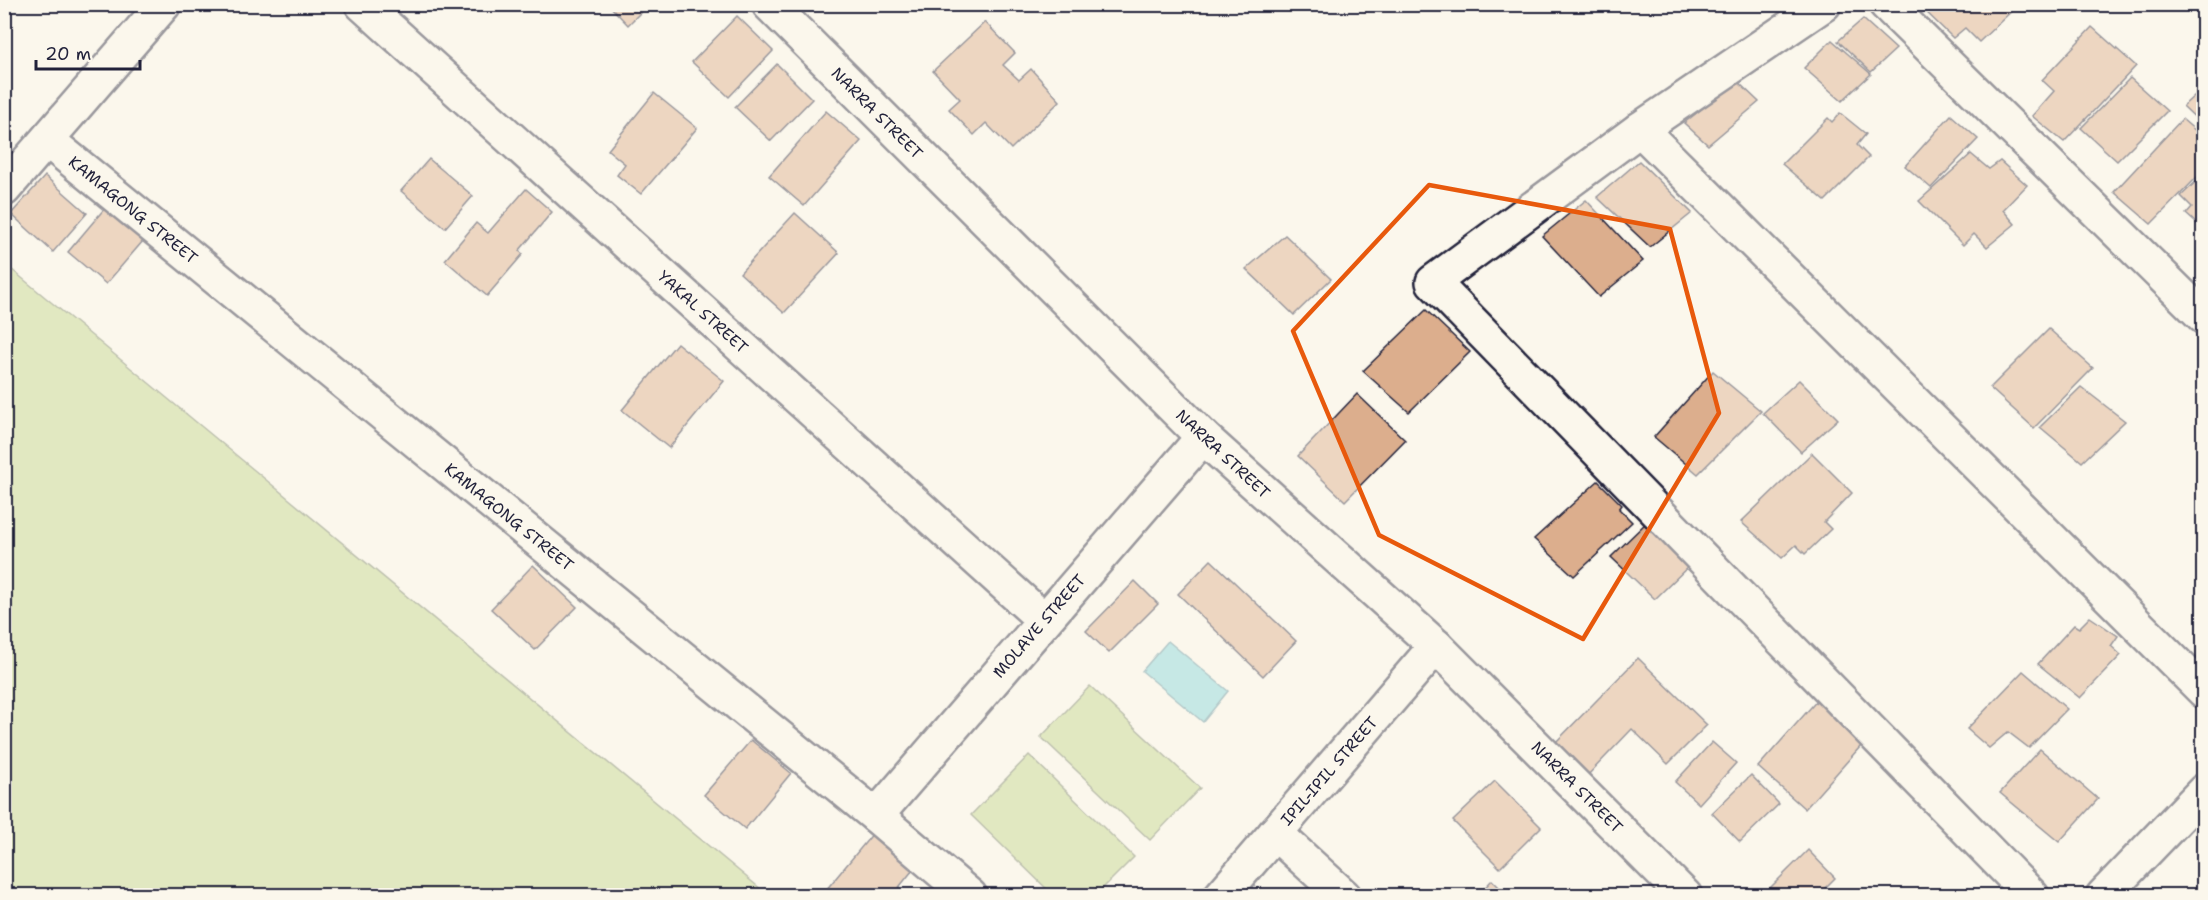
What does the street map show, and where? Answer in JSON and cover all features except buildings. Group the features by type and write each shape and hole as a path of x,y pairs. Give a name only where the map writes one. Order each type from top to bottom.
{"street":[{"path":"4,189 164,4"},
{"name":"YAKAL STREET","path":"362,4 1044,620"},
{"name":"NARRA STREET","path":"769,4 1203,437 1436,646 1685,896"},
{"path":"1824,4 1640,129 1433,282 2032,896"},
{"path":"1886,4 2204,317"},
{"path":"1640,129 2204,691"},
{"name":"KAMAGONG STREET","path":"47,140 876,816 970,896"},
{"name":"MOLAVE STREET","path":"876,816 1203,437"},
{"name":"IPIL-IPIL STREET","path":"1221,896 1436,646"},
{"path":"2103,896 2204,791"},
{"path":"1275,833 1344,896"}],"highlighted area":[{"path":"1429,185 1670,229 1719,413 1583,639 1379,535 1293,331"}],"green space":[{"path":"5,264 768,895 5,895"},
{"path":"1090,686 1200,788 1150,840 1041,737"},
{"path":"1029,755 1134,857 1096,895 1053,895 971,815"}],"water":[{"path":"1168,641 1228,691 1203,722 1142,671"}]}
